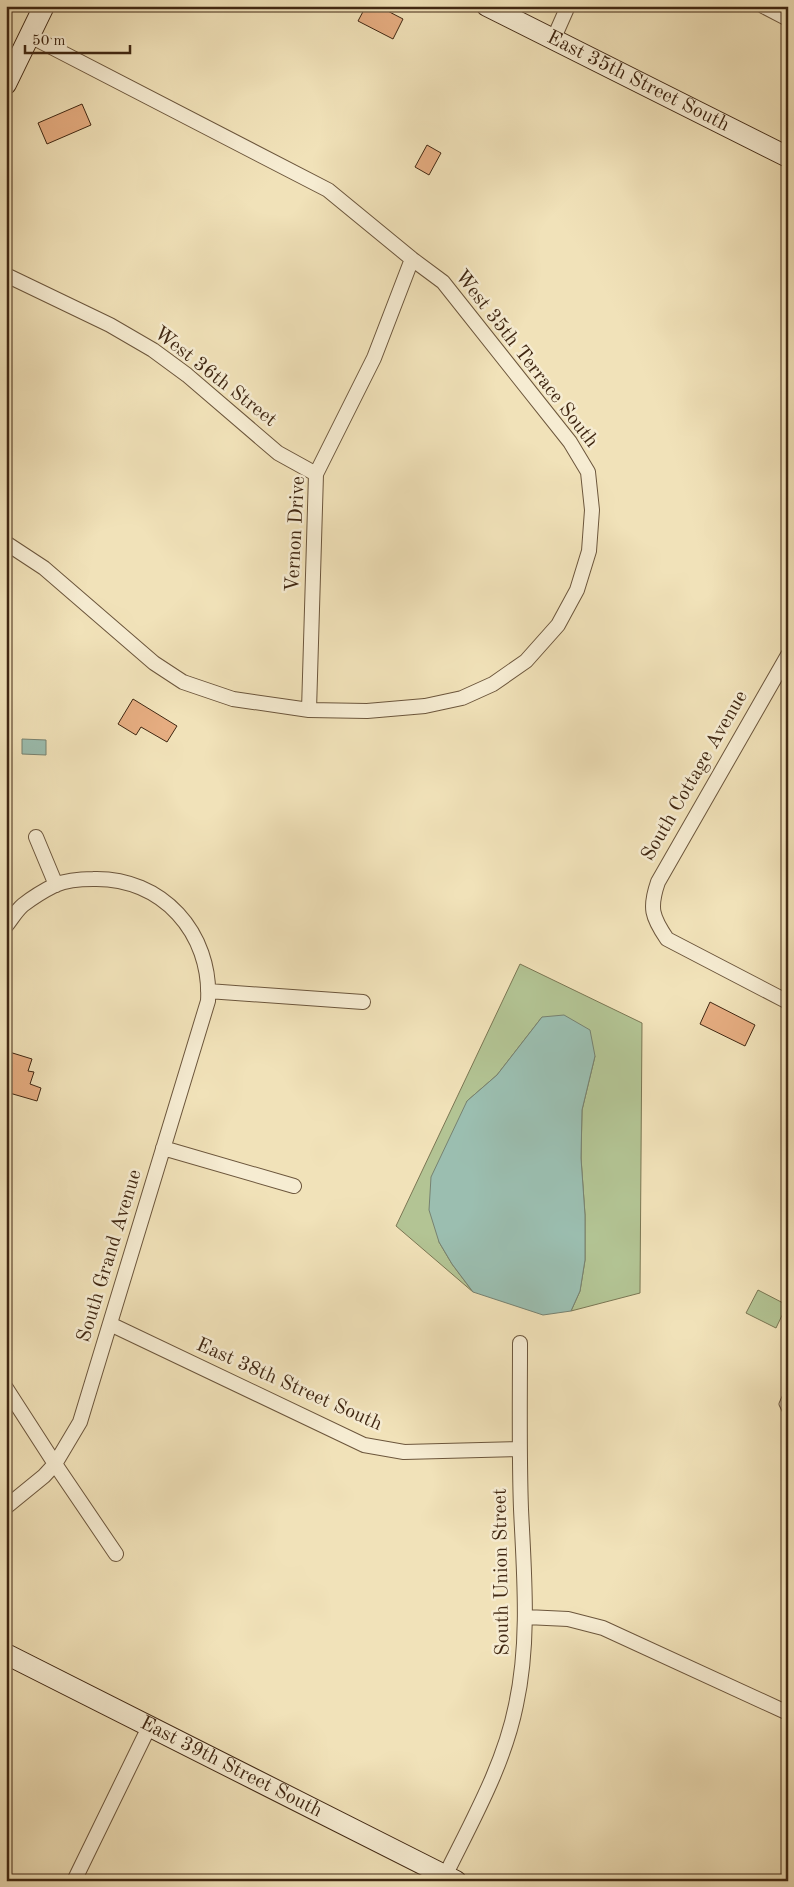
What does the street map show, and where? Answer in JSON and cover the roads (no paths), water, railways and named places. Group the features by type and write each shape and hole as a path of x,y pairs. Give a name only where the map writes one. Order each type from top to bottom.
{"main road":[{"path":"6,84 44,6"},
{"name":"East 35th Street South","path":"487,6 788,157"},
{"name":"East 39th Street South","path":"6,1654 451,1878"}],"street":[{"path":"553,40 568,6"},
{"path":"763,6 788,19"},
{"name":"West 35th Terrace South","path":"6,542 44,568 154,663 184,682 233,699 309,710 367,711 425,706 462,698 493,684 526,661 558,625 577,590 589,551 592,510 588,472 570,442 443,282 328,190 30,36"},
{"name":"Vernon Drive","path":"309,710 316,474 374,358 412,259"},
{"name":"West 36th Street","path":"6,275 110,325 152,350 187,375 278,453 316,474"},
{"name":"South Cottage Avenue","path":"788,655 658,882 652,898 655,921 667,940 788,1002"},
{"path":"36,837 56,885"},
{"name":"South Grand Avenue","path":"6,926 22,906 56,885 79,879 108,878 136,885 162,899 180,915 196,939 206,966 208,991 208,1001 80,1422 55,1464 44,1476 6,1507"},
{"path":"208,991 363,1002"},
{"path":"163,1148 294,1186"},
{"name":"East 38th Street South","path":"110,1324 364,1445 404,1452 519,1449"},
{"name":"South Union Street","path":"451,1878 506,1742 523,1668 526,1617 519,1449 520,1343"},
{"path":"6,1388 116,1554"},
{"path":"526,1617 568,1619 603,1628 788,1713"},
{"path":"74,1881 149,1726"}],"lane":[{"path":"788,1393 783,1404 788,1414"}]}
